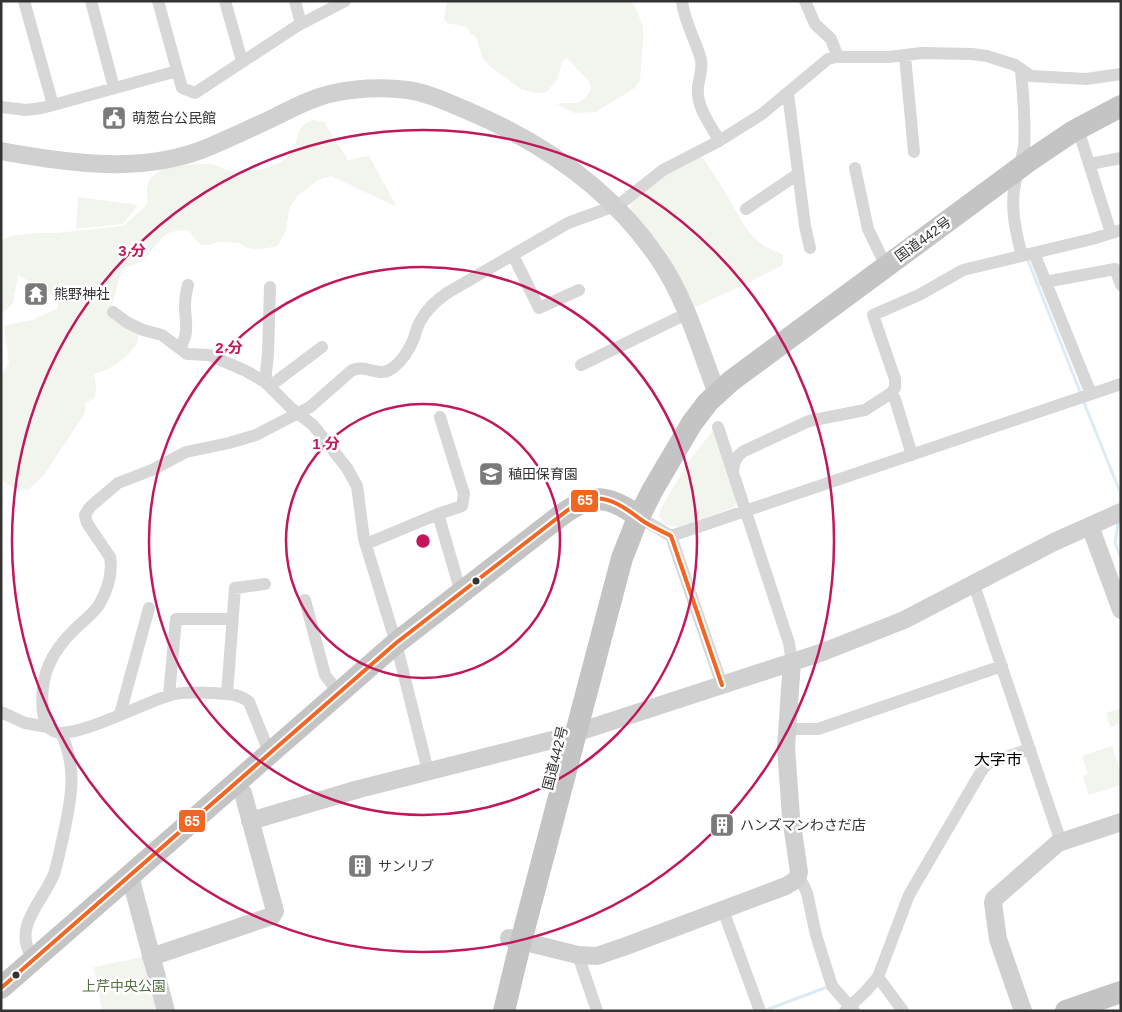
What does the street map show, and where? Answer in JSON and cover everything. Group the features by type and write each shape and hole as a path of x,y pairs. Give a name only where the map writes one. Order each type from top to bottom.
{"highway":[{"name":"国道442号","path":"493,1011 515,940 568,736 634,513 664,470 692,423 723,386 1018,168 1078,129 1121,106"},
{"path":"1,988 396,644 560,516 581,502 592,499 599,499 634,513"},
{"name":"国道442号","path":"504,1011 515,940"},
{"path":"1066,1011 1121,992"},
{"path":"1108,1011 1121,1007"}],"street":[{"path":"24,1 52,105"},
{"path":"91,1 114,88"},
{"path":"158,1 182,88 195,93 301,24 345,1"},
{"path":"226,1 242,61"},
{"path":"295,1 301,24"},
{"path":"682,1 682,10 702,63 698,86 699,101 720,140"},
{"path":"805,1 815,24 831,39 838,57"},
{"path":"270,754 249,702 237,695 182,693 169,695 91,727 61,733 54,731 48,726 43,712 42,695 50,661 56,650 68,636 98,605 110,578 110,557 88,525 86,512 120,482 152,470 186,452 250,438 310,407 356,368 382,372 392,368 408,349 424,314 439,298 568,224 614,207 663,170 756,119 788,94 822,62 831,57 866,58 929,53 980,54 1015,65 1031,76 1076,79 1121,74"},
{"path":"905,56 914,152"},
{"path":"1,107 26,110 52,105 177,70"},
{"path":"1021,70 1024,148 1014,191 1014,213 1028,254 1046,282 1091,394"},
{"path":"1,151 98,165 156,162 176,158 206,148 322,96 360,89 397,89 418,92 438,98 522,136 567,165 614,207 642,237 657,257 670,279 723,386"},
{"path":"788,94 804,226 810,248"},
{"path":"733,473 736,458 744,451 810,421 861,412 891,393 895,388 895,379 873,315 919,295 963,270 1116,231 1078,129"},
{"path":"1090,164 1121,158"},
{"path":"855,168 868,229 886,266"},
{"path":"746,209 798,174"},
{"path":"513,255 539,308 579,290"},
{"path":"1046,282 1115,269 1121,285"},
{"path":"180,348 187,333 188,324 185,298 188,286"},
{"path":"268,384 270,287"},
{"path":"113,312 128,323 143,330 162,335 187,354 209,355 246,371 268,384 313,425 353,477 359,493 362,526 366,544 396,644 428,771"},
{"path":"581,365 686,314"},
{"path":"268,384 322,347"},
{"path":"671,536 1121,384"},
{"path":"891,393 895,399 912,455"},
{"path":"366,544 462,506 464,499 440,417"},
{"path":"515,940 578,955 592,956 608,953 786,886 797,879 799,872 790,808 786,729 792,662 788,643 718,427"},
{"path":"250,821 428,771 568,736 880,631 931,608 1054,542 1121,512"},
{"path":"634,513 671,536 722,685"},
{"path":"438,514 461,593"},
{"path":"1090,526 1121,610"},
{"path":"227,694 235,588 265,584"},
{"path":"974,585 1062,842"},
{"path":"305,600 326,675 339,694"},
{"path":"120,714 149,608"},
{"path":"169,695 176,619 232,619"},
{"path":"786,729 818,729 1002,666"},
{"path":"1,712 25,723 48,726"},
{"path":"34,960 26,947 28,919 55,872 72,798 69,754 61,733"},
{"path":"797,879 803,884 807,893 816,935 832,986 850,1009 878,977 909,894 982,770 988,763 1030,749"},
{"path":"151,957 272,916 275,911 243,793 236,784"},
{"path":"1023,1011 998,939 993,901 1054,846 1121,822"},
{"path":"130,876 166,1011"},
{"path":"723,910 759,1010"},
{"path":"578,955 597,1011"},
{"path":"878,977 903,1011"}],"green space":[{"path":"447,1 630,1 634,4 643,27 640,80 635,88 596,112 575,113 557,104 579,102 587,96 591,89 589,81 567,58 562,61 558,78 547,92 534,93 521,89 483,59 476,37 470,33 467,27 447,23 444,18"},
{"path":"314,120 324,122 348,160 369,156 397,207 331,176 318,180 298,195 289,209 286,231 278,246 253,249 240,243 218,242 208,245 199,244 189,231 167,234 142,261 122,269 109,315 138,331 137,342 134,348 119,363 94,374 95,397 85,404 85,413 44,475 28,490 5,484 1,475 1,375 9,364 4,326 32,320 58,308 56,297 18,275 13,303 1,314 1,240 12,236 36,233 56,233 123,226 144,208 148,202 148,184 156,173 170,167 201,164 214,165 229,171 238,172 269,167 282,161 292,152 300,129 303,125"},
{"path":"699,157 703,158 749,232 763,245 783,254 783,265 693,308 678,273 665,251 631,210 631,202 660,176"},
{"path":"78,197 138,205 123,224 76,229"},
{"path":"714,429 737,499 735,507 678,527 666,525 659,516 661,508 690,460"},
{"path":"1121,708 1121,723 1110,727 1106,713"},
{"path":"1112,746 1121,773 1121,785 1089,795 1083,776 1088,774 1082,756"},
{"name":"上芹中央公園","path":"143,957 159,1011 102,1011 94,967"}],"waterway":[{"path":"1027,258 1081,394"},
{"path":"1083,400 1120,492 1120,502"},
{"path":"1118,524 1115,543 1121,558"},
{"path":"766,1010 828,988"}],"transit line":[{"name":"65","path":"1,988 396,643 563,513 582,502 591,499 612,502 671,536 722,685"}],"place":[{"name":"萌葱台公民館","path":"114,118"},
{"name":"熊野神社","path":"36,294"},
{"name":"稙田保育園","path":"491,474"},
{"name":"ハンズマンわさだ店","path":"722,825"},
{"name":"サンリブ","path":"360,866"}],"district":[{"name":"大字市","path":"998,759"}]}
